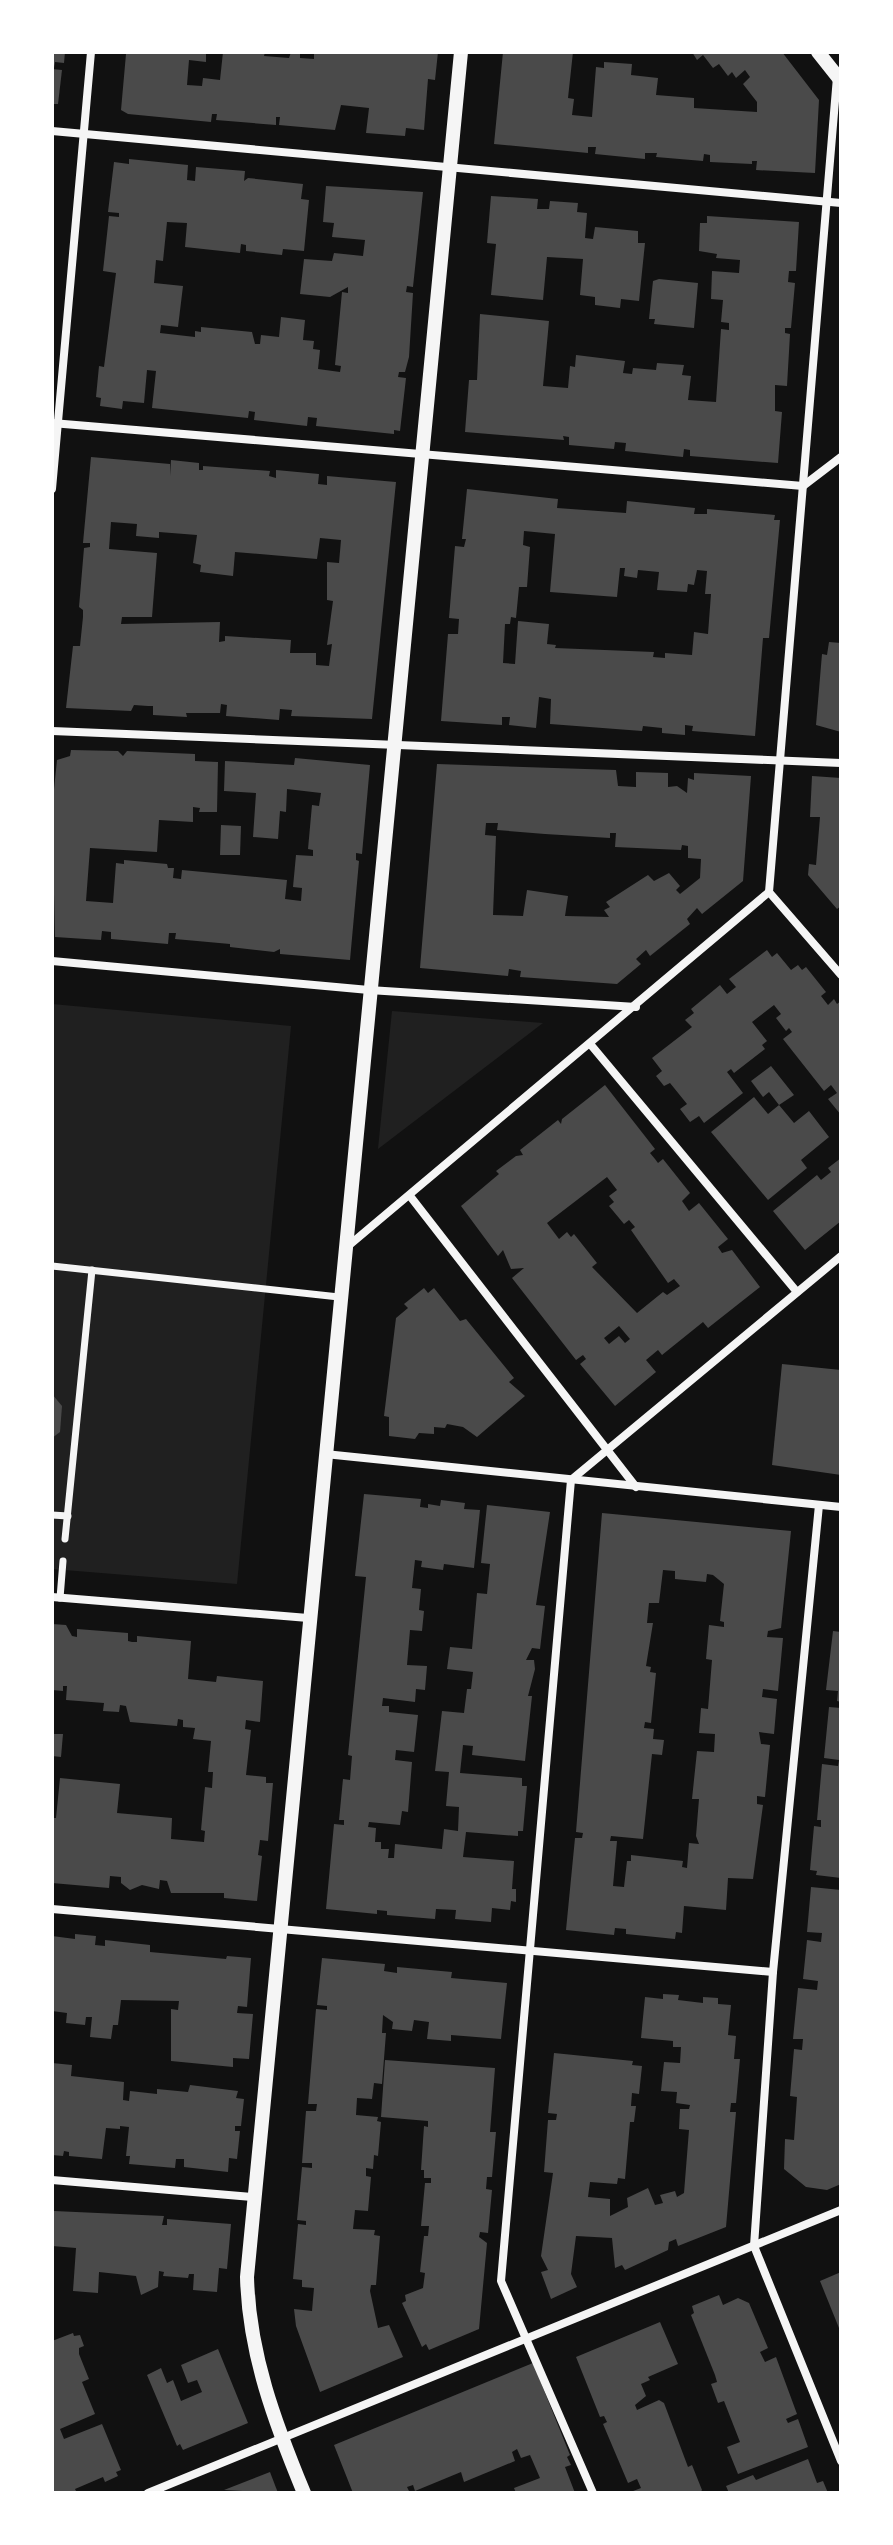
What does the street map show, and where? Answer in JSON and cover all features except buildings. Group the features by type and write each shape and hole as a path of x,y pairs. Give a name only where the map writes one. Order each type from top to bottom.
{"street":[{"path":"52,489 55,424 91,52"},
{"path":"304,2493 281,2439 253,2350 248,2316 252,2197 461,52"},
{"path":"344,1249 591,1045 769,892 826,202 839,79 818,52"},
{"path":"52,131 841,203"},
{"path":"55,424 803,486 841,457"},
{"path":"52,731 841,763"},
{"path":"769,892 841,975"},
{"path":"52,961 369,990 636,1007"},
{"path":"591,1045 797,1292"},
{"path":"410,1196 636,1487"},
{"path":"593,2493 501,2281 571,1480 841,1256"},
{"path":"52,1266 339,1297"},
{"path":"65,1539 92,1270"},
{"path":"324,1454 841,1507"},
{"path":"819,1505 773,1972 754,2246 841,2461"},
{"path":"52,1515 68,1516"},
{"path":"63,1561 56,1598 308,1618"},
{"path":"52,1909 773,1972"},
{"path":"52,2180 252,2197"},
{"path":"148,2493 841,2210"}],"shaded area":[{"path":"52,1004 291,1026 237,1584 52,1569"},
{"path":"392,1011 543,1023 378,1149"}]}
